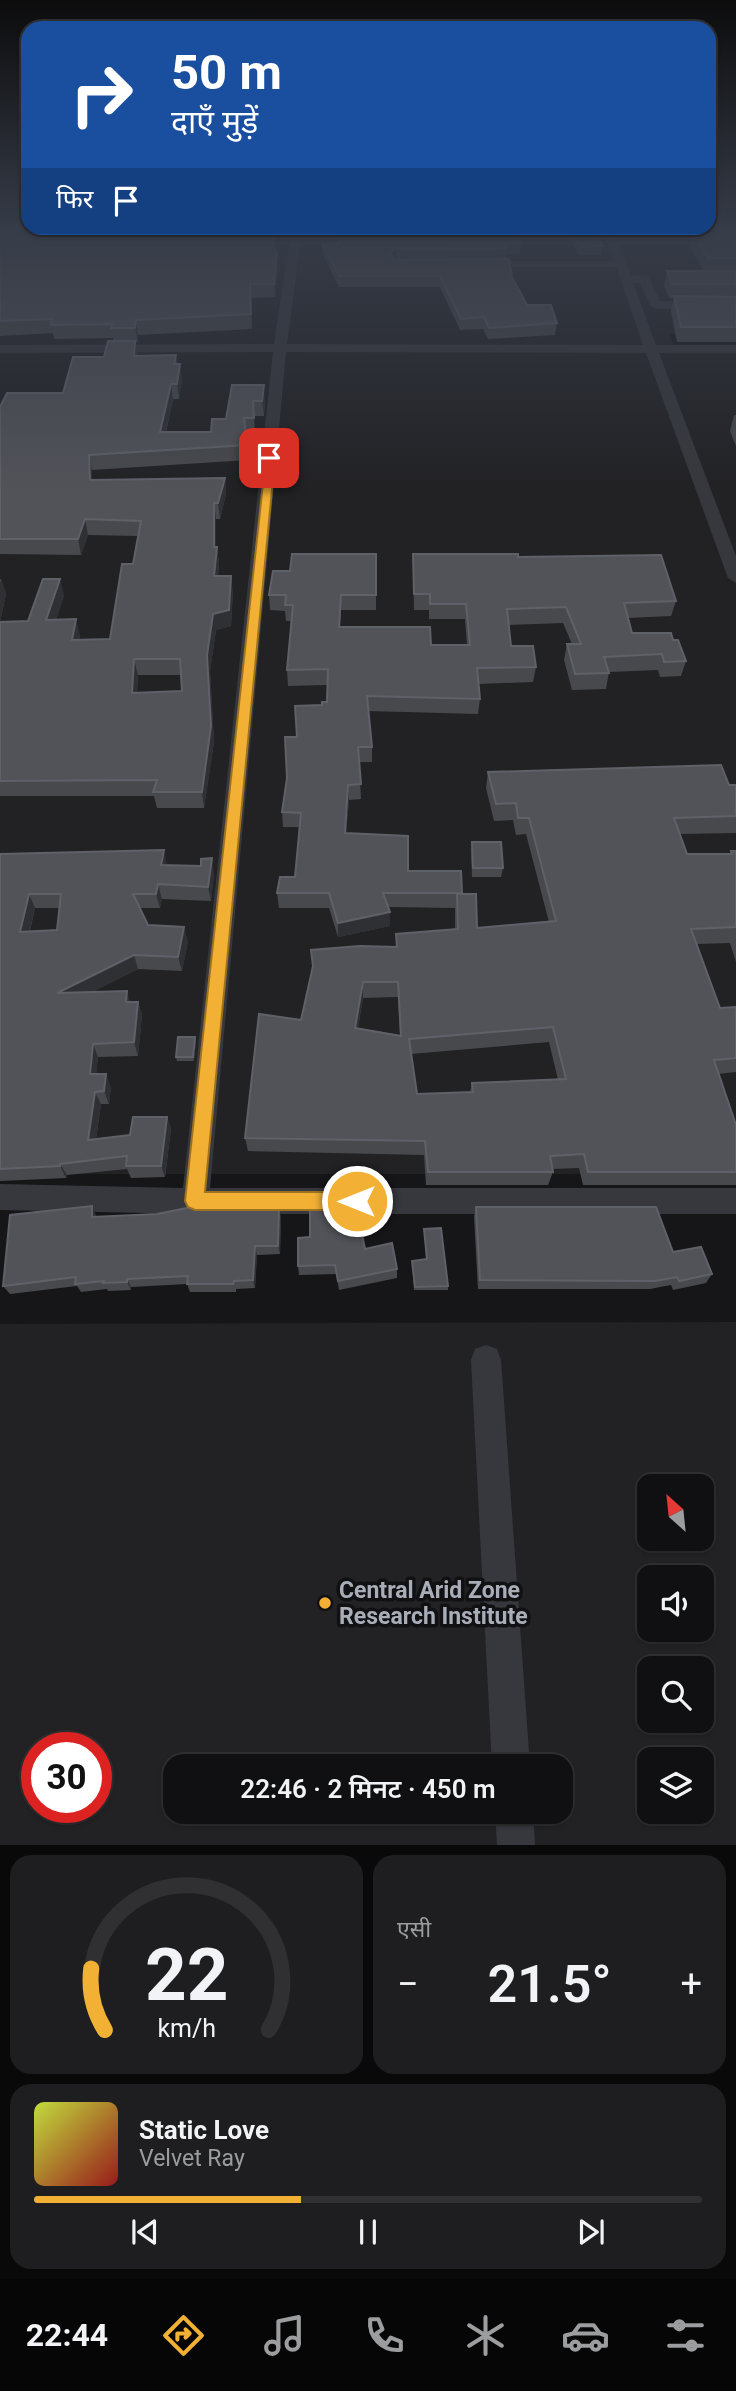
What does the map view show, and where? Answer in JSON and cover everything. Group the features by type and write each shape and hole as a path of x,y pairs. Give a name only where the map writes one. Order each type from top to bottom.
{"street":[{"path":"195,1201 284,317"},
{"path":"640,317 736,578"},
{"path":"0,349 736,349"},
{"path":"0,1197 195,1201 736,1201"},
{"path":"486,1360 510,1754"},
{"path":"515,1824 516,1845"}],"shaded area":[{"path":"0,317 736,317 736,333 670,334 674,346 736,346 736,1174 0,1174"},
{"name":"Central Arid Zone Research Institute","path":"736,1322 736,1845 0,1845 0,1324"}],"building":[{"path":"0,317 192,317 136,320 135,328 111,328 112,324 51,325 52,319 0,321"},
{"path":"484,317 555,317 557,323 489,328"},
{"path":"679,317 736,317 736,327 681,327"},
{"path":"108,341 135,341 134,356 176,355 174,364 180,364 177,384 171,384 160,432 211,432 212,419 226,419 232,385 264,385 262,401 253,401 254,418 244,418 247,445 89,455 90,480 225,478 218,503 214,503 214,547 217,547 214,576 231,576 229,610 213,614 207,655 211,726 202,792 153,792 157,780 0,781 0,622 28,621 43,579 60,579 46,620 76,619 72,640 110,639 122,564 133,564 141,521 85,519 78,539 0,539 0,407 7,393 63,393 73,357 104,357","holes":["134,659 180,659 182,691 132,693"]},
{"path":"292,554 376,554 376,595 341,595 339,627 430,627 431,645 470,645 466,604 430,604 430,594 414,594 413,554 518,554 518,557 661,555 676,601 624,603 632,633 671,633 673,640 678,640 686,661 664,662 662,654 604,657 609,673 575,674 567,644 581,644 566,607 507,609 511,646 533,646 536,667 477,668 480,699 367,696 372,747 358,747 361,784 348,785 345,833 408,836 408,871 461,871 462,893 383,893 390,912 338,923 329,893 277,893 280,877 295,877 301,813 282,812 287,778 285,737 297,737 295,706 322,705 322,702 327,702 328,669 287,670 293,605 285,605 286,595 269,595 273,571 290,571"},
{"path":"721,765 729,785 736,785 736,816 674,818 687,854 732,854 731,851 736,851 736,927 691,929 720,1008 736,1007 736,1058 714,1060 736,1125 736,1172 588,1172 584,1154 550,1156 553,1172 428,1172 425,1141 245,1138 259,1014 301,1020 313,966 311,950 360,946 397,947 396,934 458,929 457,894 476,894 477,928 556,921 529,818 518,818 516,803 496,804 488,772","holes":["363,982 398,982 401,1036 355,1028","553,1027 566,1079 472,1083 473,1092 417,1094 409,1039"]},
{"path":"472,842 501,842 503,868 473,868"},
{"path":"164,850 161,865 201,866 201,859 212,858 208,887 158,884 156,894 133,894 148,925 184,927 178,957 134,955 57,993 127,991 126,1002 138,1002 134,1042 93,1044 90,1074 106,1074 104,1091 95,1092 88,1140 130,1135 133,1117 167,1117 161,1166 126,1166 127,1156 60,1166 0,1169 0,854","holes":["29,894 61,894 57,930 20,932"]},
{"path":"178,1037 195,1037 193,1057 176,1057"},
{"path":"92,1206 92,1217 157,1214 187,1208 279,1208 278,1246 255,1246 253,1280 234,1281 233,1284 187,1284 188,1276 75,1284 76,1277 3,1286 10,1215"},
{"path":"345,1207 348,1222 359,1220 365,1249 392,1243 397,1269 338,1281 335,1265 298,1266 298,1238 310,1237 310,1209"},
{"path":"476,1207 656,1207 673,1252 701,1247 712,1274 679,1281 677,1277 655,1281 480,1280"},
{"path":"441,1228 448,1286 415,1287 412,1261 427,1259 424,1229"}],"place":[{"name":"Central Arid Zone Research Institute","path":"325,1603"}],"route":[{"path":"269,458 195,1201 357,1201"}]}
